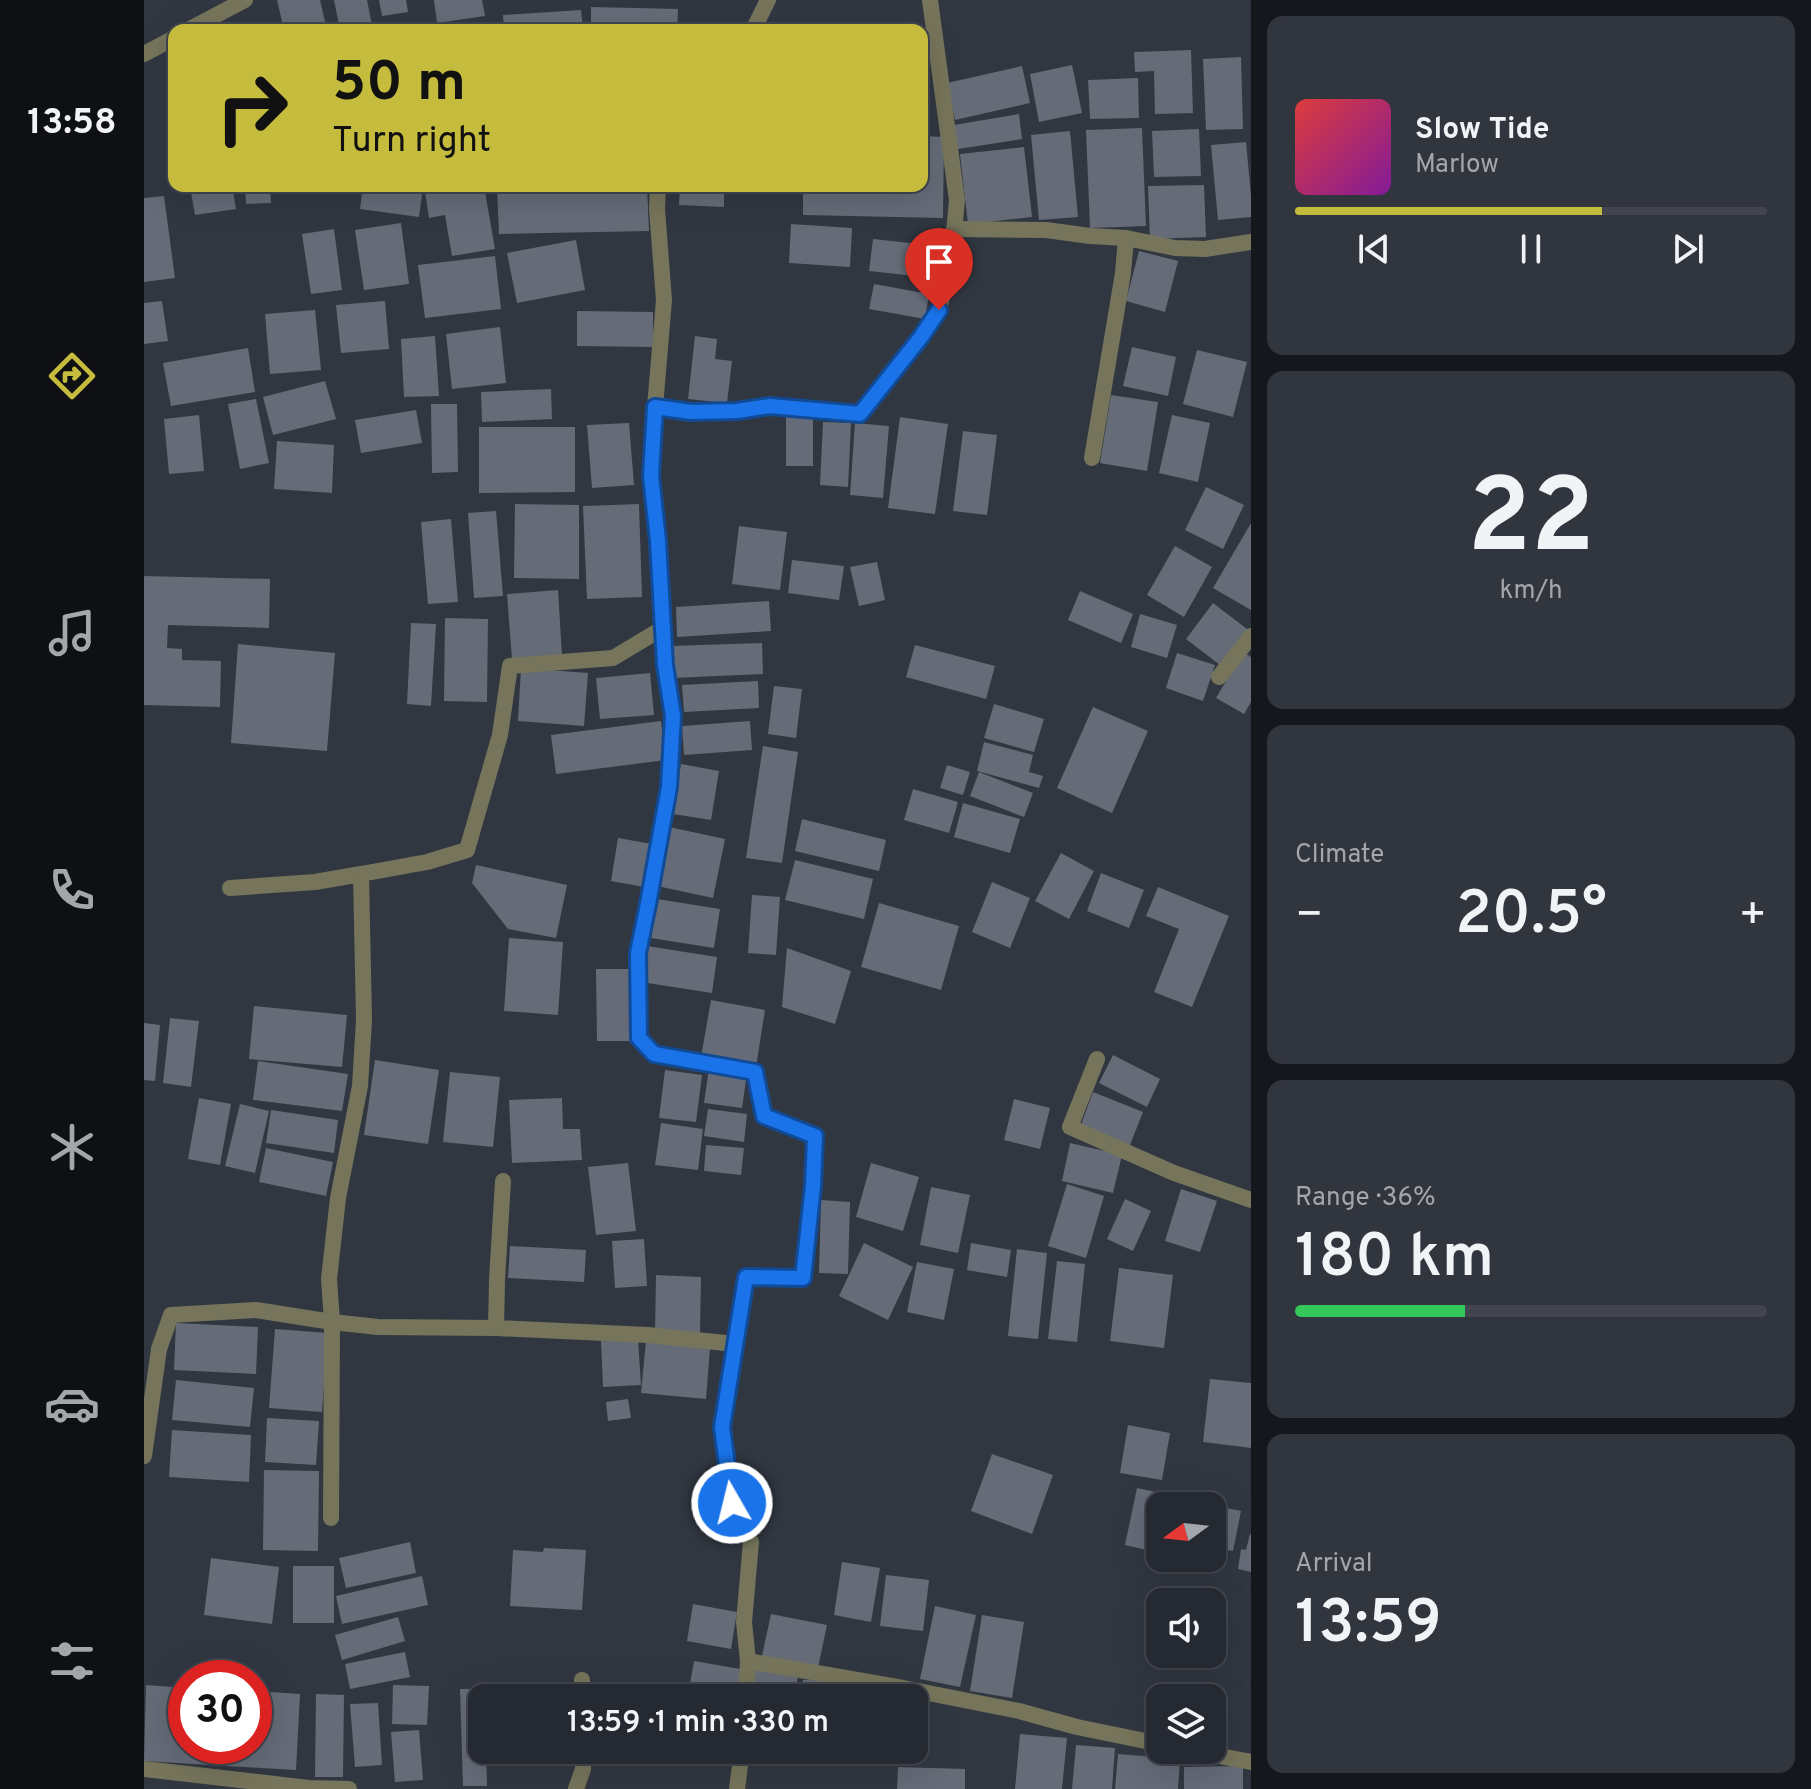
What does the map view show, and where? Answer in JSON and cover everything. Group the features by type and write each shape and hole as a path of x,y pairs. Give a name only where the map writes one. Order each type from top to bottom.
{"street":[{"path":"199,24 245,0"},
{"path":"756,24 768,0"},
{"path":"655,407 691,412 737,411 770,406 860,414 921,337 939,310 952,254 957,200 930,0"},
{"path":"144,54 168,41"},
{"path":"658,192 664,300 651,476 665,665 673,716 669,787 638,953 639,1038 654,1054 755,1072 764,1116 815,1136 803,1278 746,1277 722,1427 732,1503 751,1542 744,1622 747,1684"},
{"path":"954,229 1046,230 1126,238 1175,248 1205,249 1251,242"},
{"path":"1092,458 1126,238"},
{"path":"230,888 315,882 427,862 467,850 500,735 510,666 613,658 663,628"},
{"path":"1219,677 1251,636"},
{"path":"331,1518 332,1322 329,1279 338,1198 361,1073 364,1020 361,874"},
{"path":"1097,1059 1070,1127 1174,1173 1251,1200"},
{"path":"496,1328 503,1181"},
{"path":"144,1456 159,1349 171,1315 256,1310 378,1327 496,1328 648,1335 735,1344"},
{"path":"748,1661 1019,1711 1146,1741"},
{"path":"1226,1757 1251,1762"},
{"path":"576,1789 583,1764"},
{"path":"737,1789 740,1764"},
{"path":"144,1769 309,1788 349,1789"}],"building":[{"path":"277,0 320,0 326,24 283,24"},
{"path":"334,0 367,0 372,24 339,24"},
{"path":"379,0 406,0 408,12 382,16"},
{"path":"434,0 482,0 485,16 437,23"},
{"path":"591,7 678,9 677,24 591,24"},
{"path":"581,10 582,24 504,24 503,15"},
{"path":"1191,50 1193,113 1155,114 1154,71 1135,72 1134,52"},
{"path":"1241,57 1243,129 1206,130 1203,59"},
{"path":"1072,65 1082,113 1039,122 1030,74"},
{"path":"1022,66 1030,103 955,120 947,83"},
{"path":"1138,78 1139,118 1090,119 1088,80"},
{"path":"1019,114 1022,139 958,149 954,125"},
{"path":"1142,128 1146,226 1090,228 1086,130"},
{"path":"1199,129 1201,176 1154,177 1152,131"},
{"path":"1070,131 1078,217 1039,220 1031,135"},
{"path":"928,136 944,137 943,218 803,215 803,192 928,192"},
{"path":"1246,142 1251,217 1218,220 1211,145"},
{"path":"1024,147 1032,217 968,224 960,154"},
{"path":"1204,185 1206,237 1150,239 1148,186"},
{"path":"191,192 233,192 236,209 195,215"},
{"path":"245,192 270,192 271,203 246,204"},
{"path":"362,192 422,192 419,217 360,209"},
{"path":"425,192 485,192 495,249 452,256 445,215 429,218"},
{"path":"497,192 647,192 649,231 499,234"},
{"path":"680,192 724,192 724,207 679,205"},
{"path":"164,196 175,278 144,282 144,198"},
{"path":"401,223 409,284 364,290 355,230"},
{"path":"791,224 852,228 850,267 789,263"},
{"path":"334,229 342,290 311,294 302,234"},
{"path":"873,239 937,246 934,278 869,271"},
{"path":"576,240 585,290 517,303 507,253"},
{"path":"1139,251 1178,261 1165,312 1126,301"},
{"path":"495,256 501,309 425,318 418,265"},
{"path":"874,284 929,294 925,319 869,309"},
{"path":"162,301 168,341 144,344 144,303"},
{"path":"385,301 389,349 341,353 336,305"},
{"path":"315,310 321,370 270,374 265,314"},
{"path":"577,311 653,312 653,347 577,346"},
{"path":"500,327 506,383 452,389 446,334"},
{"path":"435,336 439,396 404,397 401,339"},
{"path":"695,336 717,339 715,359 732,361 727,403 688,399"},
{"path":"1132,347 1176,357 1168,396 1123,386"},
{"path":"248,348 255,392 171,406 163,363"},
{"path":"1197,350 1247,362 1233,417 1183,404"},
{"path":"325,381 336,419 273,435 263,397"},
{"path":"551,389 552,419 482,422 481,392"},
{"path":"1111,395 1158,402 1147,471 1100,463"},
{"path":"256,399 269,463 240,469 228,404"},
{"path":"431,404 457,404 458,472 432,473"},
{"path":"416,410 422,443 361,453 355,420"},
{"path":"199,415 204,471 169,474 164,419"},
{"path":"1172,415 1210,423 1198,482 1159,473"},
{"path":"786,417 813,417 813,466 786,466"},
{"path":"900,417 948,424 935,514 888,508"},
{"path":"823,422 851,423 848,487 820,485"},
{"path":"629,423 634,485 592,488 587,425"},
{"path":"855,423 889,426 883,498 850,495"},
{"path":"479,427 575,427 575,492 479,493"},
{"path":"963,431 997,435 987,515 953,511"},
{"path":"277,441 334,445 332,493 274,489"},
{"path":"1206,487 1244,505 1223,549 1185,530"},
{"path":"515,504 579,505 579,579 514,578"},
{"path":"639,504 642,597 587,599 583,506"},
{"path":"496,511 503,596 474,598 468,513"},
{"path":"451,519 458,602 428,604 421,522"},
{"path":"1251,523 1251,610 1213,588"},
{"path":"739,526 787,532 780,590 732,584"},
{"path":"1175,546 1212,567 1184,617 1147,595"},
{"path":"792,560 844,566 839,600 788,593"},
{"path":"877,562 885,600 859,606 850,567"},
{"path":"144,576 270,579 269,628 168,625 167,648 182,649 182,660 221,661 220,707 144,705"},
{"path":"558,590 562,655 512,659 507,594"},
{"path":"1080,591 1133,614 1121,643 1068,620"},
{"path":"769,601 771,631 677,637 676,607"},
{"path":"1213,603 1247,629 1220,665 1186,639"},
{"path":"1140,614 1177,625 1167,658 1131,647"},
{"path":"445,618 488,619 487,702 444,701"},
{"path":"411,623 436,624 431,706 407,704"},
{"path":"762,643 763,674 673,678 671,646"},
{"path":"238,644 335,653 327,751 231,743"},
{"path":"915,645 995,666 986,699 906,677"},
{"path":"1243,652 1251,657 1251,702 1244,714 1216,698"},
{"path":"1177,653 1215,665 1203,701 1166,688"},
{"path":"521,668 588,673 584,726 518,721"},
{"path":"650,673 654,715 600,719 596,678"},
{"path":"758,681 759,708 684,712 682,685"},
{"path":"774,686 802,689 796,738 768,734"},
{"path":"994,704 1044,719 1034,752 984,738"},
{"path":"1093,707 1148,731 1112,813 1057,788"},
{"path":"661,721 666,760 556,774 551,735"},
{"path":"750,721 752,750 684,755 682,726"},
{"path":"984,742 1033,755 1029,772 1043,776 1039,788 977,771"},
{"path":"763,746 798,752 782,863 746,858"},
{"path":"681,764 719,771 711,820 673,814"},
{"path":"947,765 970,772 963,795 940,788"},
{"path":"979,772 1033,793 1024,817 970,796"},
{"path":"913,789 958,802 949,833 904,820"},
{"path":"963,803 1020,819 1010,853 954,837"},
{"path":"802,819 886,840 879,871 795,851"},
{"path":"669,827 725,839 713,898 657,886"},
{"path":"618,838 652,844 644,887 611,881"},
{"path":"1061,853 1094,871 1069,919 1035,901"},
{"path":"795,860 873,879 864,919 785,900"},
{"path":"476,865 567,885 556,938 508,929 472,883"},
{"path":"1101,873 1144,890 1129,928 1087,911"},
{"path":"992,882 1030,898 1010,948 972,932"},
{"path":"1158,887 1229,916 1192,1007 1154,992 1179,929 1146,916"},
{"path":"752,895 780,897 776,955 748,953"},
{"path":"657,899 720,909 714,948 651,938"},
{"path":"879,903 959,926 941,990 861,967"},
{"path":"509,938 563,942 558,1015 504,1011"},
{"path":"647,946 717,957 712,993 641,982"},
{"path":"787,948 851,971 835,1024 782,1007"},
{"path":"596,969 632,969 634,1041 597,1041"},
{"path":"711,1000 765,1010 756,1067 701,1057"},
{"path":"254,1006 347,1015 342,1067 249,1059"},
{"path":"170,1018 199,1021 191,1087 163,1083"},
{"path":"144,1023 160,1025 155,1081 144,1080"},
{"path":"1113,1055 1160,1079 1147,1107 1099,1083"},
{"path":"375,1060 439,1070 428,1144 364,1135"},
{"path":"258,1061 348,1074 342,1111 253,1100"},
{"path":"709,1068 747,1073 742,1108 704,1103"},
{"path":"665,1070 702,1075 696,1122 659,1118"},
{"path":"450,1072 500,1077 493,1147 443,1142"},
{"path":"1093,1092 1143,1112 1128,1150 1079,1130"},
{"path":"199,1098 231,1104 220,1165 188,1159"},
{"path":"562,1098 563,1129 580,1129 582,1160 512,1163 509,1100"},
{"path":"1014,1099 1050,1108 1040,1149 1004,1140"},
{"path":"240,1104 269,1111 255,1173 225,1166"},
{"path":"708,1109 747,1114 744,1142 704,1136"},
{"path":"271,1110 338,1120 334,1153 266,1143"},
{"path":"661,1123 703,1129 698,1170 655,1165"},
{"path":"1070,1143 1122,1155 1113,1193 1062,1181"},
{"path":"706,1145 744,1148 741,1175 704,1171"},
{"path":"266,1148 333,1162 326,1196 259,1182"},
{"path":"628,1163 636,1231 596,1235 588,1167"},
{"path":"871,1163 919,1177 903,1231 856,1217"},
{"path":"1067,1184 1104,1196 1086,1258 1048,1246"},
{"path":"931,1187 970,1195 958,1253 920,1245"},
{"path":"1181,1189 1217,1201 1200,1252 1165,1241"},
{"path":"1125,1199 1151,1211 1133,1251 1107,1239"},
{"path":"821,1200 850,1202 848,1274 819,1273"},
{"path":"644,1239 647,1286 615,1288 612,1241"},
{"path":"864,1243 913,1267 888,1320 839,1296"},
{"path":"971,1243 1011,1250 1007,1277 967,1270"},
{"path":"510,1246 586,1250 584,1282 508,1278"},
{"path":"1017,1249 1047,1253 1038,1339 1008,1336"},
{"path":"1057,1261 1085,1264 1077,1342 1048,1339"},
{"path":"917,1262 954,1269 944,1320 907,1312"},
{"path":"1119,1268 1173,1275 1164,1348 1110,1341"},
{"path":"656,1275 701,1277 700,1333 655,1332"},
{"path":"176,1323 258,1327 256,1374 174,1370"},
{"path":"275,1329 328,1333 322,1412 269,1408"},
{"path":"638,1339 641,1385 603,1387 601,1341"},
{"path":"646,1341 710,1348 706,1399 641,1393"},
{"path":"1210,1379 1251,1383 1251,1448 1203,1442"},
{"path":"176,1380 254,1388 250,1427 172,1420"},
{"path":"628,1399 631,1418 608,1421 606,1402"},
{"path":"267,1418 319,1421 316,1465 265,1462"},
{"path":"1128,1425 1170,1433 1162,1480 1120,1473"},
{"path":"172,1430 251,1435 249,1482 169,1477"},
{"path":"992,1454 1053,1475 1032,1534 971,1511"},
{"path":"264,1470 319,1471 318,1551 263,1550"},
{"path":"1137,1488 1156,1492 1146,1492 1146,1550 1125,1545"},
{"path":"1226,1508 1241,1511 1233,1551 1226,1550"},
{"path":"1250,1534 1251,1572 1238,1569 1241,1549 1246,1550"},
{"path":"410,1542 416,1573 346,1588 339,1558"},
{"path":"544,1548 586,1550 582,1610 510,1606 513,1550 543,1552"},
{"path":"211,1558 279,1567 272,1624 204,1615"},
{"path":"842,1562 880,1568 871,1622 834,1615"},
{"path":"293,1566 334,1566 334,1623 293,1623"},
{"path":"886,1575 929,1580 923,1631 880,1626"},
{"path":"422,1576 428,1605 342,1624 336,1596"},
{"path":"693,1604 737,1612 731,1649 687,1641"},
{"path":"935,1606 976,1615 960,1687 920,1679"},
{"path":"771,1614 827,1625 818,1668 762,1656"},
{"path":"982,1615 1024,1622 1012,1698 970,1691"},
{"path":"398,1617 405,1641 342,1660 335,1635"},
{"path":"405,1652 410,1677 350,1689 345,1664"},
{"path":"694,1661 746,1670 744,1684 690,1684"},
{"path":"755,1667 798,1675 796,1684 752,1684"},
{"path":"803,1680 852,1680 852,1684 803,1684"},
{"path":"146,1685 168,1687 168,1762 144,1761"},
{"path":"393,1685 429,1686 427,1725 392,1724"},
{"path":"460,1689 468,1689 468,1764 486,1764 487,1786 463,1786"},
{"path":"272,1692 300,1694 296,1770 195,1764 272,1764"},
{"path":"316,1694 344,1695 343,1777 315,1777"},
{"path":"378,1703 382,1765 355,1767 350,1704"},
{"path":"419,1730 423,1780 395,1782 391,1732"},
{"path":"1020,1734 1067,1738 1062,1789 1015,1789"},
{"path":"1076,1745 1115,1748 1112,1789 1072,1789"},
{"path":"1118,1754 1146,1756 1146,1764 1180,1764 1178,1789 1115,1789"},
{"path":"1243,1766 1243,1789 1184,1789 1184,1767"},
{"path":"898,1767 965,1769 965,1789 897,1789"}],"route":[{"path":"732,1503 722,1427 746,1277 803,1278 815,1136 764,1116 755,1072 654,1054 639,1038 638,953 669,787 673,716 665,665 651,476 655,407 691,412 737,411 770,406 860,414 939,310"}]}
